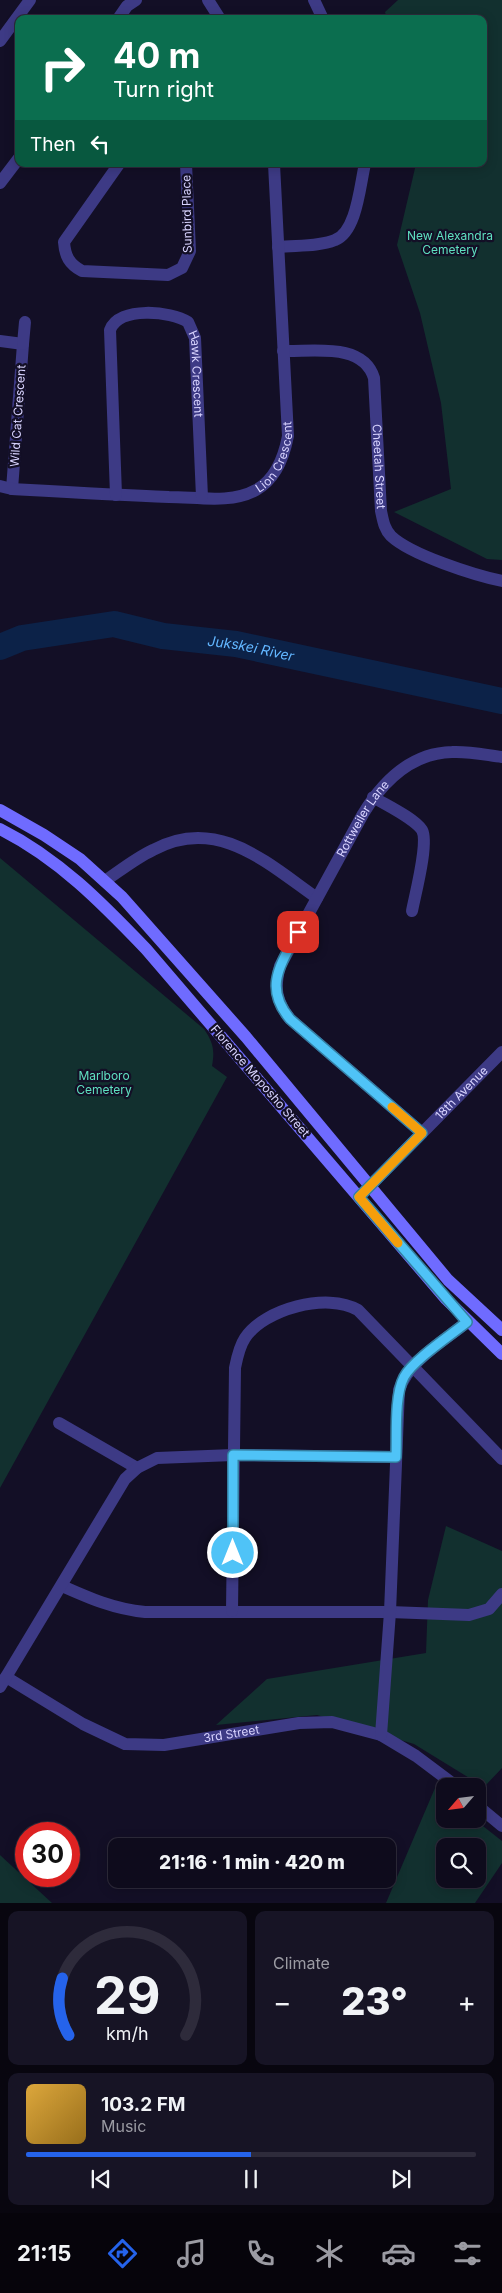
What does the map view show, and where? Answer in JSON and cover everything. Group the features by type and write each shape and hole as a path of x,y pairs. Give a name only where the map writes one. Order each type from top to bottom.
{"street":[{"path":"19,15 30,0"},
{"path":"208,0 217,15"},
{"path":"314,0 321,15"},
{"path":"120,15 127,2"},
{"path":"0,41 15,20"},
{"path":"0,183 15,163"},
{"name":"Sunbird Place","path":"117,167 64,242 68,260 74,267 82,271 168,275 182,268 190,251 186,167"},
{"name":"Lion Crescent","path":"6,487 116,495 236,498 247,495 263,486 279,465 288,436 274,167"},
{"path":"278,247 333,241 345,234 353,220 364,167"},
{"name":"Hawk Crescent","path":"116,495 110,330 116,321 128,314 162,314 180,316 188,322 195,338 202,497"},
{"name":"Wild Cat Crescent","path":"6,487 25,322"},
{"path":"0,341 23,344"},
{"name":"Cheetah Street","path":"283,351 351,354 366,362 374,378 381,511 386,529 401,543 414,550 486,578 502,581"},
{"name":"Rottweiler Lane","path":"422,1133 290,1019 278,1002 276,992 280,966 373,797 407,765 423,757 454,752 502,757"},
{"path":"373,797 416,824 424,834 412,911"},
{"name":"Florence Moposho Street","path":"0,810 52,840 80,859 140,916 204,988 448,1280 502,1330"},
{"name":"Florence Moposho Street","path":"0,829 52,860 106,907 146,949 467,1322 502,1354"},
{"path":"105,881 154,849 193,837 210,837 226,841 260,857 317,898"},
{"name":"18th Avenue","path":"359,1197 502,1052"},
{"path":"232,1612 235,1368 237,1356 244,1339 266,1318 285,1310 328,1301 342,1303 358,1310 502,1459"},
{"path":"381,1735 390,1612 399,1390 404,1376 413,1366 467,1322"},
{"path":"59,1423 137,1468"},
{"path":"3,1682 120,1486 137,1468 157,1458 233,1455 396,1457"},
{"path":"62,1586 102,1604 125,1610 145,1612 390,1612 469,1615 489,1609 502,1594"},
{"name":"3rd Street","path":"3,1682 126,1744 164,1745 316,1722 351,1726 381,1735 416,1756 445,1778"},
{"path":"486,1813 502,1826"}],"green space":[{"name":"New Alexandra Cemetery","path":"398,0 502,0 502,560 487,559 394,512 451,489 441,403 420,313 397,245 415,167 487,167 487,15 386,15 385,12"},
{"name":"Marlboro Cemetery","path":"0,858 204,1029 212,1046 212,1066 227,1077 0,1488"},
{"path":"446,1526 502,1551 502,1768 486,1785 486,1778 469,1778 414,1744 317,1715 216,1725 267,1679 426,1653 428,1600"},
{"path":"435,1788 436,1828 485,1828 502,1841 502,1863 486,1887 486,1838 436,1838 436,1888 485,1888 475,1903 386,1903 392,1888 396,1888 396,1880"},
{"path":"0,1855 15,1869 15,1887 35,1887 52,1903 0,1903"}],"waterway":[{"name":"Jukskei River","path":"0,647 22,638 114,624 163,636 236,644 502,701"}],"slow traffic":[{"path":"392,1107 422,1133 359,1197 398,1243"}],"route":[{"path":"233,1553 233,1455 396,1457 399,1390 404,1376 413,1366 467,1322 359,1197 422,1133 283,1011 278,1002 276,980 280,966 298,932"}]}
